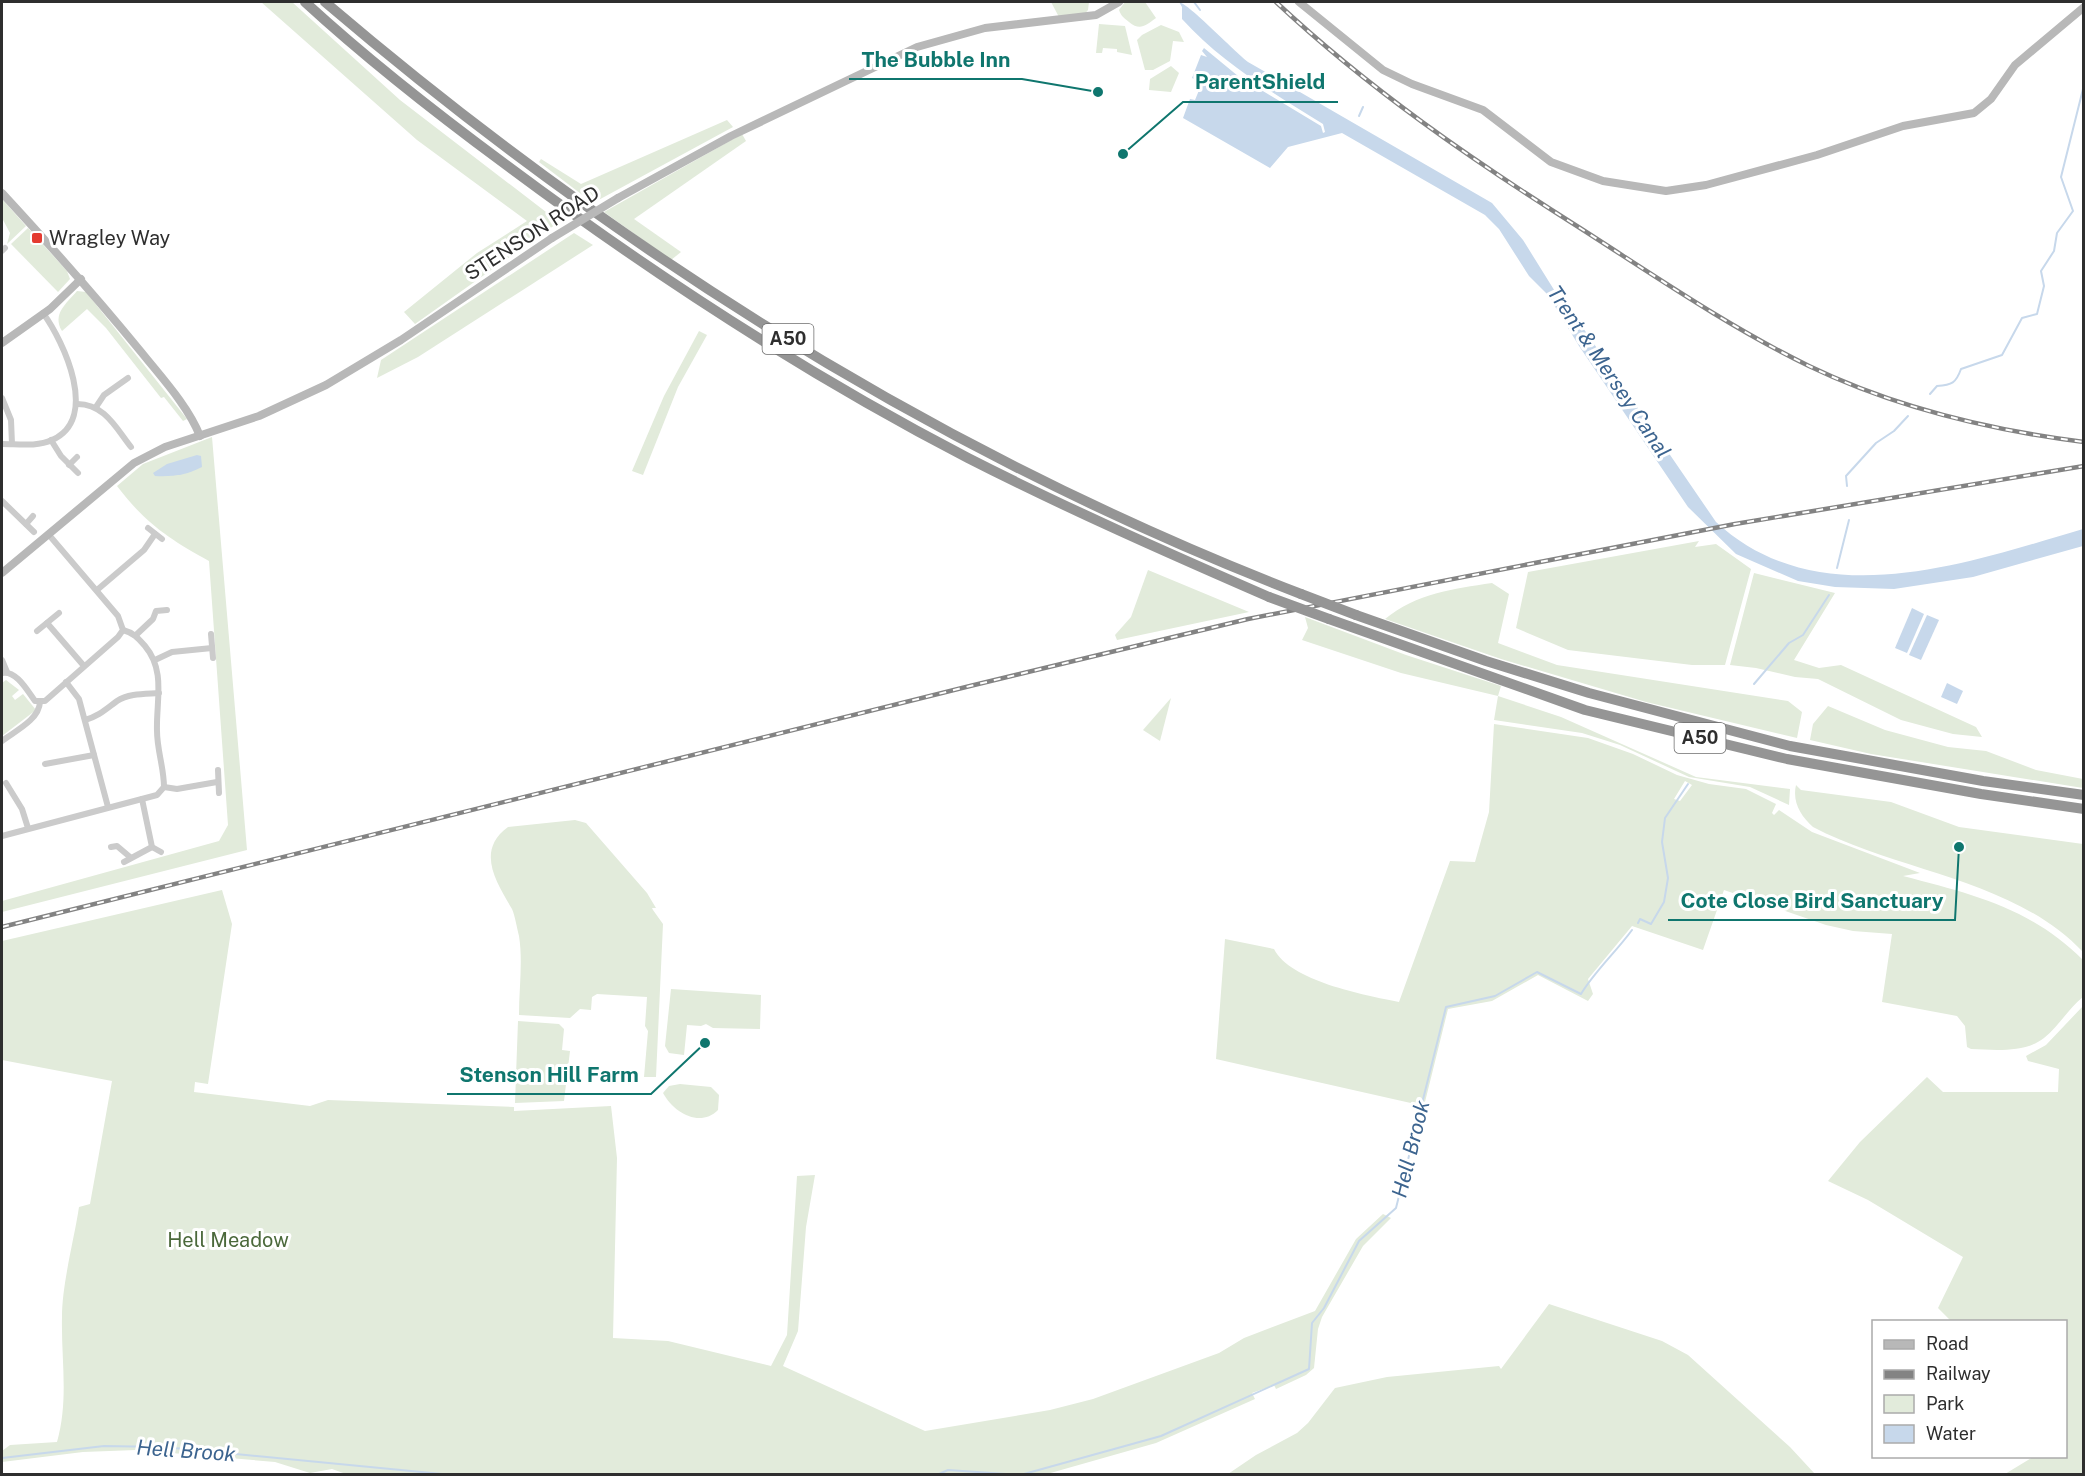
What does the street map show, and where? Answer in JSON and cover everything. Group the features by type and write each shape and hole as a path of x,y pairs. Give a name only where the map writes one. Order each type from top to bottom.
{"highway":[{"name":"A50","path":"305,2 456,128 593,230 844,389 968,458 1113,528 1269,597 1585,710 1787,759 1981,794 2084,809"},
{"name":"A50","path":"325,2 499,145 604,221 711,293 857,382 1002,461 1120,518 1356,615 1486,662 1589,693 1790,746 1983,781 2084,795"}],"street":[{"name":"STENSON ROAD","path":"2,573 134,463 165,447 259,416 326,385 401,340 552,238 618,198 741,130 917,47 985,28 1086,17 1104,12 1119,2"},
{"path":"1299,2 1383,70 1404,81 1483,110 1551,162 1603,181 1666,191 1706,185 1809,157 1903,126 1974,113 1991,99 2015,65 2084,7"},
{"path":"2,193 81,279 161,377 191,418 200,436"},
{"path":"2,343 44,313 81,279"},
{"path":"2,444 34,444 51,440 67,428 76,404 74,386 64,351 44,313"},
{"path":"96,407 104,395 128,378"},
{"path":"2,398 4,412 11,420 12,444"},
{"path":"76,404 96,407 132,447"},
{"path":"117,442 123,437"},
{"path":"51,440 69,465 78,473"},
{"path":"69,465 77,457"},
{"path":"2,501 34,532"},
{"path":"26,524 33,516"},
{"path":"148,528 162,539"},
{"path":"97,590 144,550 155,534"},
{"path":"2,836 157,795 164,787 157,730 159,693 155,660 136,635 123,630 118,616 49,535"},
{"path":"136,635 153,619 156,611 167,610"},
{"path":"37,631 59,613"},
{"path":"47,623 84,666"},
{"path":"2,741 33,718 38,712 40,702 118,638 123,630"},
{"path":"211,634 213,658"},
{"path":"155,660 172,652 212,648"},
{"path":"2,660 4,673 15,675 35,700 40,702"},
{"path":"66,682 79,699 108,807"},
{"path":"85,720 102,714 118,700 129,696 159,693"},
{"path":"45,764 94,755"},
{"path":"218,770 219,793"},
{"path":"164,787 177,789 217,782"},
{"path":"6,783 21,809 28,828"},
{"path":"142,799 152,847 161,852"},
{"path":"111,847 117,846 127,859 152,847"}],"green space":[{"path":"261,2 292,2 400,100 559,222 415,324 404,312 477,253 527,221 417,140"},
{"path":"1051,2 1089,2 1088,10 1084,15 1059,17"},
{"path":"1125,2 1145,2 1156,18 1139,27 1133,25 1123,17 1119,10"},
{"path":"1099,24 1125,26 1132,55 1117,52 1117,49 1103,48 1102,53 1096,53"},
{"path":"1161,25 1179,32 1184,42 1173,41 1170,61 1153,70 1145,70 1137,40"},
{"path":"1171,66 1179,73 1171,92 1149,90 1150,79"},
{"path":"727,120 733,127 593,203 539,162 541,159 581,184"},
{"path":"742,134 746,141 634,219 681,252 671,260 604,212"},
{"path":"2,199 26,226 7,244 10,233 2,218"},
{"path":"28,228 67,271 70,279 58,292 11,244"},
{"path":"574,233 593,245 418,357 377,378 381,360"},
{"path":"77,291 86,292 187,419 183,421 164,397 161,398 106,328 87,309 62,331 59,325 59,314"},
{"path":"699,331 707,335 678,387 643,475 632,471 664,396"},
{"path":"212,437 247,850 2,912 2,901 219,841 228,825 209,561 158,529 117,486 143,464"},
{"path":"1699,541 1695,547 1716,544 1751,569 1725,665 1692,665 1568,650 1516,628 1528,572"},
{"path":"1148,570 1249,612 1117,640 1115,635 1131,617"},
{"path":"1754,573 1835,593 1794,660 1819,668 1841,665 1976,727 1982,737 1953,734 1901,720 1818,679 1730,665"},
{"path":"1492,583 1509,594 1498,643 1557,665 1788,701 1802,712 1797,738 1646,702 1501,659 1385,619 1397,610 1423,598 1449,590"},
{"path":"1305,617 1406,655 1501,686 1498,696 1401,673 1302,640 1308,628"},
{"path":"6,680 19,690 12,696 15,700 23,694 36,710 2,736 2,683"},
{"path":"1498,696 1561,717 1696,777 1790,789 1789,805 1750,787 1689,777 1620,745 1582,733 1494,720"},
{"path":"1171,698 1160,741 1143,730"},
{"path":"1828,706 1885,730 1948,747 1986,751 2036,770 2083,779 2083,788 1871,754 1810,740 1813,724"},
{"path":"1494,724 1588,738 1633,754 1677,775 1709,784 1746,789 1776,804 1772,813 1774,815 1779,810 1812,832 1920,873 1903,876 1953,889 2021,915 2043,927 2083,960 2083,997 2044,1038 2036,1043 2009,1050 1971,1049 1967,1047 1965,1026 1957,1016 1882,1002 1892,934 1853,931 1826,925 1724,890 1703,950 1632,926 1588,979 1593,994 1588,1001 1538,975 1492,1001 1448,1009 1424,1106 1216,1059 1225,939 1274,949 1295,970 1329,985 1399,1002 1450,861 1475,862 1489,812","holes":["1685,781 1692,785 1680,801 1674,799"]},
{"path":"1796,785 1801,790 1891,802 1959,827 2083,844 2083,952 2055,928 2024,908 1990,892 1846,842 1813,827 1796,803"},
{"path":"575,820 586,823 647,893 656,908 652,908 653,910 663,924 656,1077 644,1077 648,1031 645,1026 647,997 597,994 592,997 591,1010 580,1009 570,1018 519,1015 521,965 519,936 512,909 495,878 491,857 493,846 498,836 508,827"},
{"name":"Hell Meadow","path":"222,890 232,924 208,1084 195,1082 194,1092 310,1106 328,1100 514,1107 514,1111 611,1106 617,1158 613,1338 668,1341 771,1366 787,1335 797,1176 815,1175 806,1227 798,1331 783,1366 925,1431 1050,1410 1093,1399 1219,1353 1244,1338 1315,1311 1356,1239 1383,1214 1391,1218 1363,1246 1322,1317 1318,1329 1314,1368 1306,1375 1276,1389 1274,1385 1252,1393 1255,1399 1156,1443 1047,1474 346,1474 332,1469 310,1473 275,1462 136,1450 83,1452 2,1462 2,1451 10,1445 57,1442 64,1395 62,1317 66,1276 79,1207 90,1204 112,1081 2,1060 2,941"},
{"path":"671,989 761,995 760,1029 713,1028 706,1024 687,1025 684,1055 669,1053 665,1046"},
{"path":"2083,1006 2083,1474 2005,1474 2031,1458 2067,1458 2067,1320 1950,1320 1938,1308 1963,1257 1868,1200 1828,1181 1860,1142 1927,1077 1943,1092 2058,1092 2059,1069 2028,1061 2026,1056 2046,1045"},
{"path":"518,1021 559,1024 564,1029 562,1050 570,1051 564,1101 515,1103"},
{"path":"680,1084 711,1087 719,1095 718,1110 703,1118 688,1116 680,1112 663,1093 669,1086"},
{"path":"1549,1304 1662,1341 1688,1355 1790,1447 1815,1474 1228,1474 1256,1455 1297,1433 1308,1423 1335,1388 1387,1377 1499,1366 1501,1369"}],"water":[{"name":"Trent & Mersey Canal","path":"1179,2 1248,62 1492,203 1523,240 1556,293 1579,322 1716,522 1757,551 1800,568 1847,575 1895,574 1943,567 1991,556 2083,529 2083,546 1973,577 1894,589 1835,587 1798,581 1736,554 1688,507 1579,346 1548,295 1529,276 1499,229 1485,215 1342,133 1288,147 1270,168 1183,118 1190,99 1195,100 1202,83 1192,78 1201,55 1207,57 1202,51 1204,48 1238,76 1321,126 1323,133 1325,132 1323,124 1249,77 1214,50 1182,19 1182,7"},
{"path":"197,455 201,456 202,467 196,470 173,476 155,476 153,473 167,464"},
{"path":"1912,608 1924,614 1907,653 1895,648"},
{"path":"1927,615 1939,620 1921,660 1909,655"},
{"path":"1947,683 1963,691 1957,704 1941,697"}],"waterway":[{"path":"1194,2 1200,10"},
{"path":"1930,394 1937,386 1953,382 1961,369 2002,355 2022,318 2037,314 2044,286 2041,271 2054,251 2057,233 2073,211 2061,177 2084,85"},
{"path":"1359,116 1363,107"},
{"name":"Hell Brook","path":"1847,486 1846,476 1876,443 1894,431 1908,416"},
{"name":"Hell Brook","path":"1837,568 1849,520"},
{"name":"Hell Brook","path":"1754,684 1789,643 1803,635 1829,595"},
{"name":"Hell Brook","path":"1638,923 1640,919 1651,924 1664,902 1668,878 1662,842 1665,818 1688,784"},
{"name":"Hell Brook","path":"1024,1474 1161,1436 1309,1369 1312,1323 1324,1308 1359,1241 1396,1208 1446,1007 1495,996 1537,972 1581,994 1632,930"},
{"name":"Hell Brook","path":"2,1458 104,1446 164,1447 442,1474"},
{"name":"Hell Brook","path":"939,1474 948,1470 1006,1474"}],"railway":[{"path":"1276,2 1311,34 1385,94 1461,150 1693,300 1779,351 1841,381 1908,405 2013,431 2084,442"},
{"path":"2,927 1248,619 1735,524 2084,466"}],"place":[{"name":"The Bubble Inn","path":"1098,92"},
{"name":"ParentShield","path":"1123,154"},
{"name":"Wragley Way","path":"37,238"},
{"name":"Cote Close Bird Sanctuary","path":"1959,847"},
{"name":"Stenson Hill Farm","path":"705,1043"}]}
